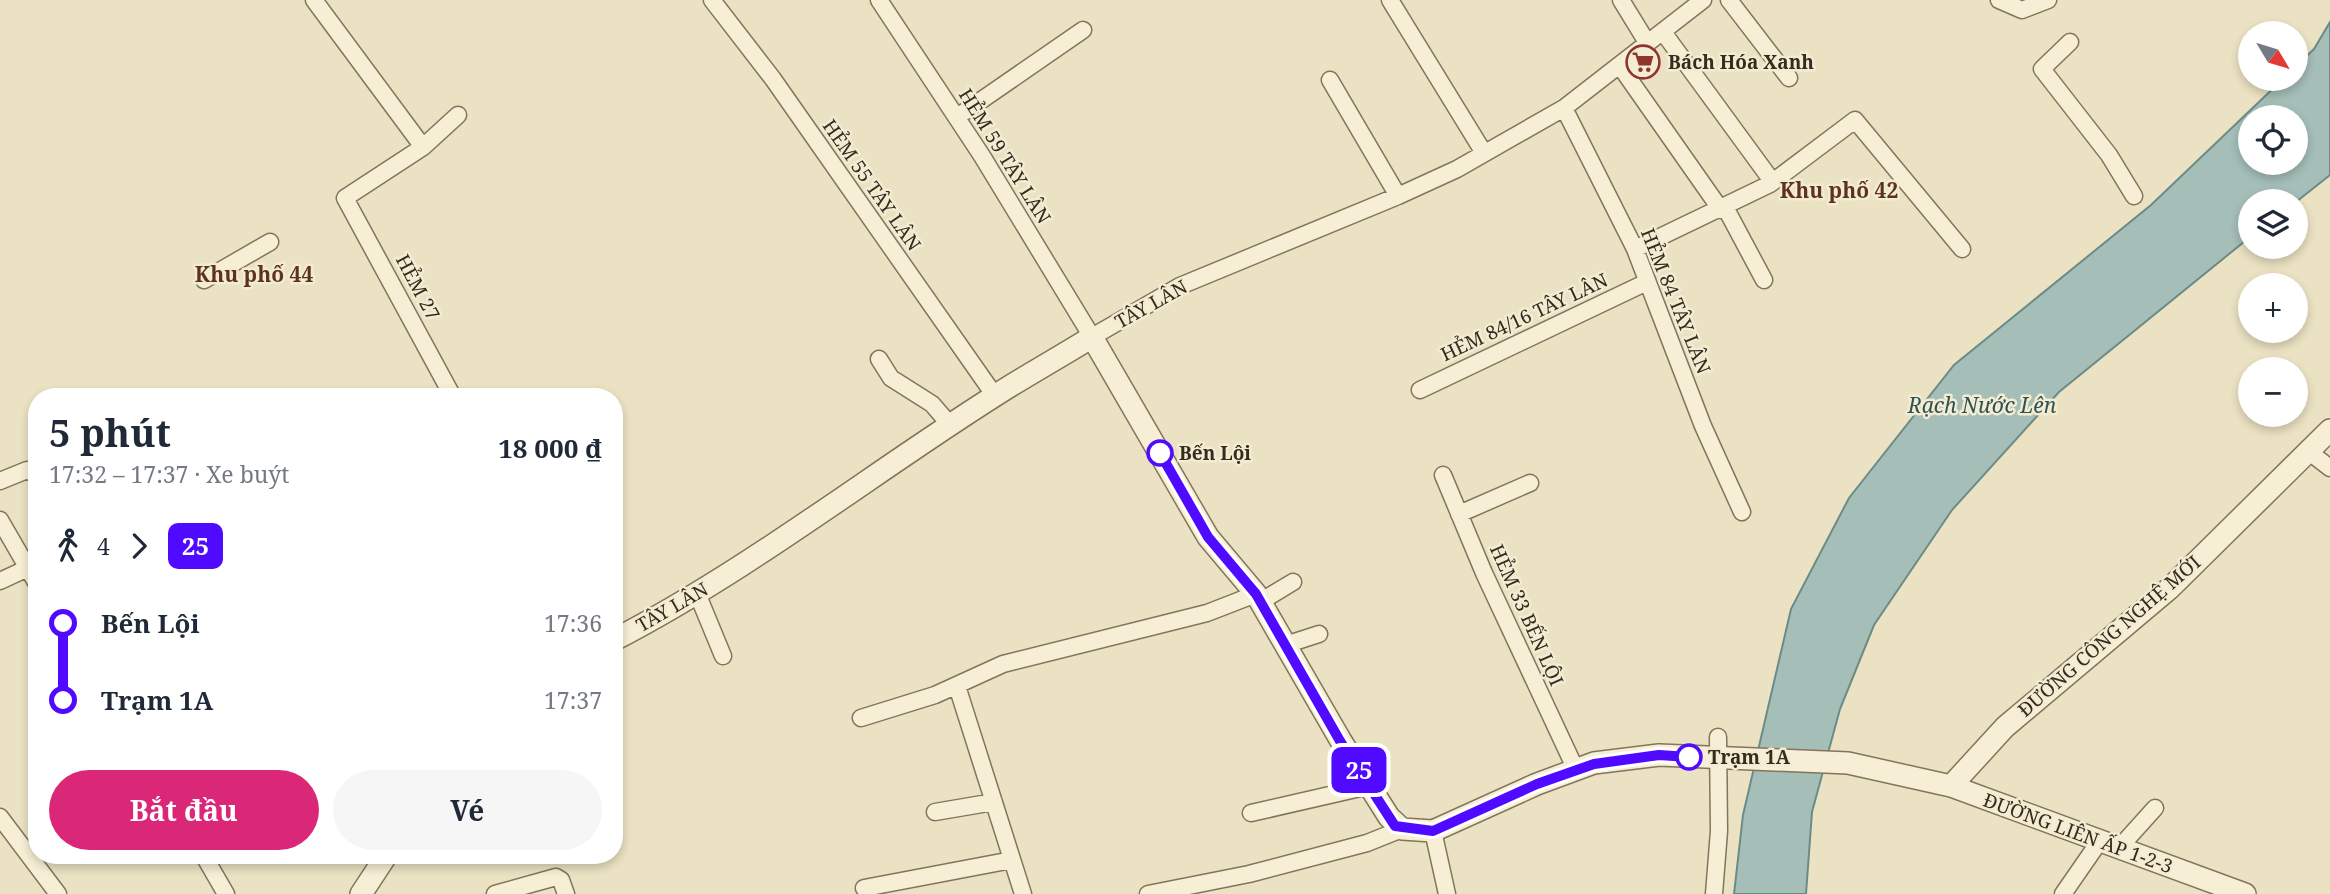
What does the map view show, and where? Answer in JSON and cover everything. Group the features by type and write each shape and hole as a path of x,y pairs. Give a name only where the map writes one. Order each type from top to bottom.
{"street":[{"path":"314,0 423,146 458,115"},
{"name":"HẺM 55 TÂY LÂN","path":"712,0 773,79 995,396"},
{"name":"HẺM 59 TÂY LÂN","path":"879,0 957,117 1092,337"},
{"path":"1390,0 1484,153"},
{"path":"1622,0 1647,44"},
{"name":"TÂY LÂN","path":"623,635 769,549 995,396 1180,286 1398,196 1484,153 1564,108 1703,0"},
{"path":"1729,0 1789,78"},
{"path":"1999,0 2022,10 2048,0"},
{"path":"957,117 1083,30"},
{"path":"1663,32 1772,181"},
{"path":"2070,42 2042,69 2109,155 2134,196"},
{"path":"1620,66 1723,209 1764,280"},
{"path":"1330,80 1398,196"},
{"name":"HẺM 84 TÂY LÂN","path":"1564,108 1635,249 1703,426 1742,512"},
{"path":"1635,249 1723,209 1772,181 1855,120 1962,249"},
{"name":"HẺM 27","path":"423,146 345,198 448,388"},
{"path":"204,280 270,242"},
{"name":"HẺM 84/16 TÂY LÂN","path":"1420,390 1647,282"},
{"path":"1092,337 1208,537 1258,598 1369,786 1389,817 1402,829"},
{"path":"879,359 891,378 932,404 951,426"},
{"name":"ĐƯỜNG CÔNG NGHỆ MỚI","path":"1951,786 2005,727 2169,588 2330,430"},
{"path":"2308,451 2330,468"},
{"path":"0,481 28,470"},
{"name":"HẺM 33 BẾN LỘI","path":"1443,475 1576,770"},
{"path":"1459,514 1530,482"},
{"path":"0,520 28,568 0,581"},
{"path":"860,718 957,686 1003,664 1208,613 1258,598 1293,582"},
{"path":"696,593 723,656"},
{"path":"1285,645 1319,634"},
{"path":"957,686 1023,894"},
{"path":"1714,894 1719,831 1716,759 1718,737"},
{"name":"ĐƯỜNG LIÊN ẤP 1-2-3","path":"1433,831 1594,764 1659,755 1745,761 1833,762 1951,786 2245,894"},
{"path":"1251,813 1369,786"},
{"path":"935,812 994,803"},
{"path":"2063,894 2109,845 2155,808"},
{"path":"0,817 28,854"},
{"path":"1148,894 1249,874 1367,843 1402,829 1433,831 1447,894"},
{"path":"864,888 1012,860"},
{"path":"35,864 58,894"},
{"path":"209,864 226,894"},
{"path":"361,894 381,864"},
{"path":"495,894 556,877 561,880 566,894"}],"water":[{"name":"Rạch Nước Lên","path":"2330,22 2330,175 2308,192 2308,189 2238,189 2238,247 2059,392 1952,510 1874,625 1840,709 1812,812 1806,894 1734,894 1743,815 1791,609 1849,498 1954,365 2151,205 2238,122 2238,175 2308,175 2308,105 2256,105 2270,91 2308,91 2308,55"}],"bus line":[{"name":"25","path":"1160,453 1208,537 1256,594 1340,741 1395,826 1433,831 1537,784 1594,764 1659,755 1689,757"}],"place":[{"name":"Bách Hóa Xanh","path":"1643,62"},
{"name":"Bến Lội","path":"1160,453"},
{"name":"Trạm 1A","path":"1689,757"}],"district":[{"name":"Khu phố 42","path":"1839,191"},
{"name":"Khu phố 44","path":"254,275"}]}
